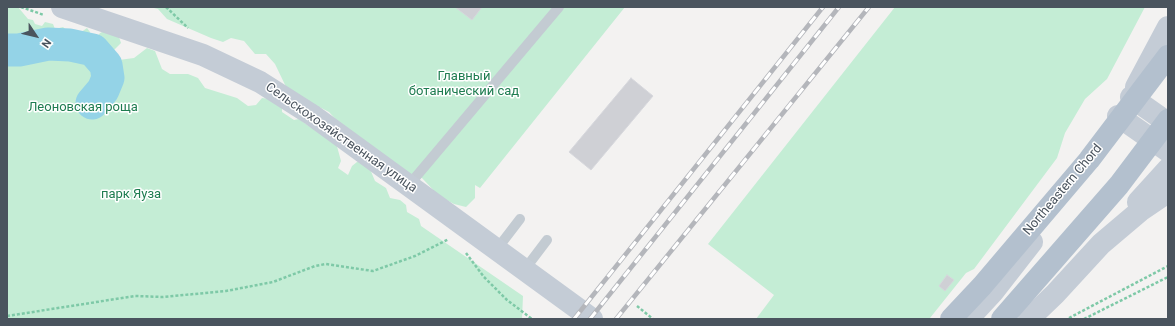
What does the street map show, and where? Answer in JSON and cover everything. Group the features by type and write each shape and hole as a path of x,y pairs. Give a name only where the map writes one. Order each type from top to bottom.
{"main road":[{"name":"Сельскохозяйственная улица","path":"56,12 202,55 260,82 312,115 592,319"},
{"path":"968,319 993,292 1067,195 1131,97 1168,27"},
{"name":"Northeastern Chord","path":"951,319 982,286 1089,160 1168,56"},
{"path":"1131,97 1168,123"},
{"path":"1118,116 1168,151"},
{"path":"1002,319 1119,185 1168,120"},
{"path":"1029,319 1101,244 1168,169"},
{"path":"1101,244 1140,212 1168,192"}],"lane":[{"path":"409,185 559,7"},
{"path":"497,249 520,219"},
{"path":"524,269 547,240"}],"path":[{"path":"21,7 56,12"},
{"path":"166,7 192,32"},
{"path":"445,234 453,242"},
{"path":"7,316 135,296 163,297 226,291 273,282 314,266 326,264 373,271 415,256 448,238"},
{"path":"462,248 484,277 507,300 532,319"},
{"path":"1069,318 1168,266"},
{"path":"1084,319 1168,277"},
{"path":"637,306 653,319"}],"green space":[{"name":"парк Яуза","path":"7,7 18,7 28,19 33,20 35,24 42,26 45,22 53,24 55,29 63,27 71,34 77,35 87,28 90,32 88,41 94,42 100,33 104,31 119,37 121,43 111,53 116,59 119,60 134,58 147,48 155,51 162,69 170,74 188,74 198,78 205,88 237,98 248,106 256,105 262,98 278,100 282,107 282,112 294,120 299,119 310,127 335,139 341,161 338,168 348,175 352,166 357,162 362,161 370,169 375,181 386,188 390,198 400,200 406,205 407,212 419,219 421,226 523,296 522,319 7,319"},
{"name":"Главный ботанический сад","path":"150,7 625,7 480,188 475,185 475,198 466,207 454,204 439,196 422,178 409,176 341,125 329,112 288,91 275,64 266,54 255,54 244,41 231,38 223,42 211,38 167,19 158,9"},
{"path":"895,7 1145,7 1107,79 1085,99 1065,133 1057,158 974,269 966,273 930,318 756,319 774,295 708,244"}],"building":[{"path":"455,7 482,7 472,20"},
{"path":"631,78 653,96 591,170 569,152"},
{"path":"947,275 954,280 945,291 939,286"}],"waterway":[{"path":"7,50 19,50 48,44 70,45 93,50 106,65 108,78 103,90 92,103"}],"railway":[{"path":"574,319 823,7"},
{"path":"590,319 839,7"},
{"path":"616,319 869,7"}],"park label":[{"name":"Леоновская роща","path":"83,108"}]}
